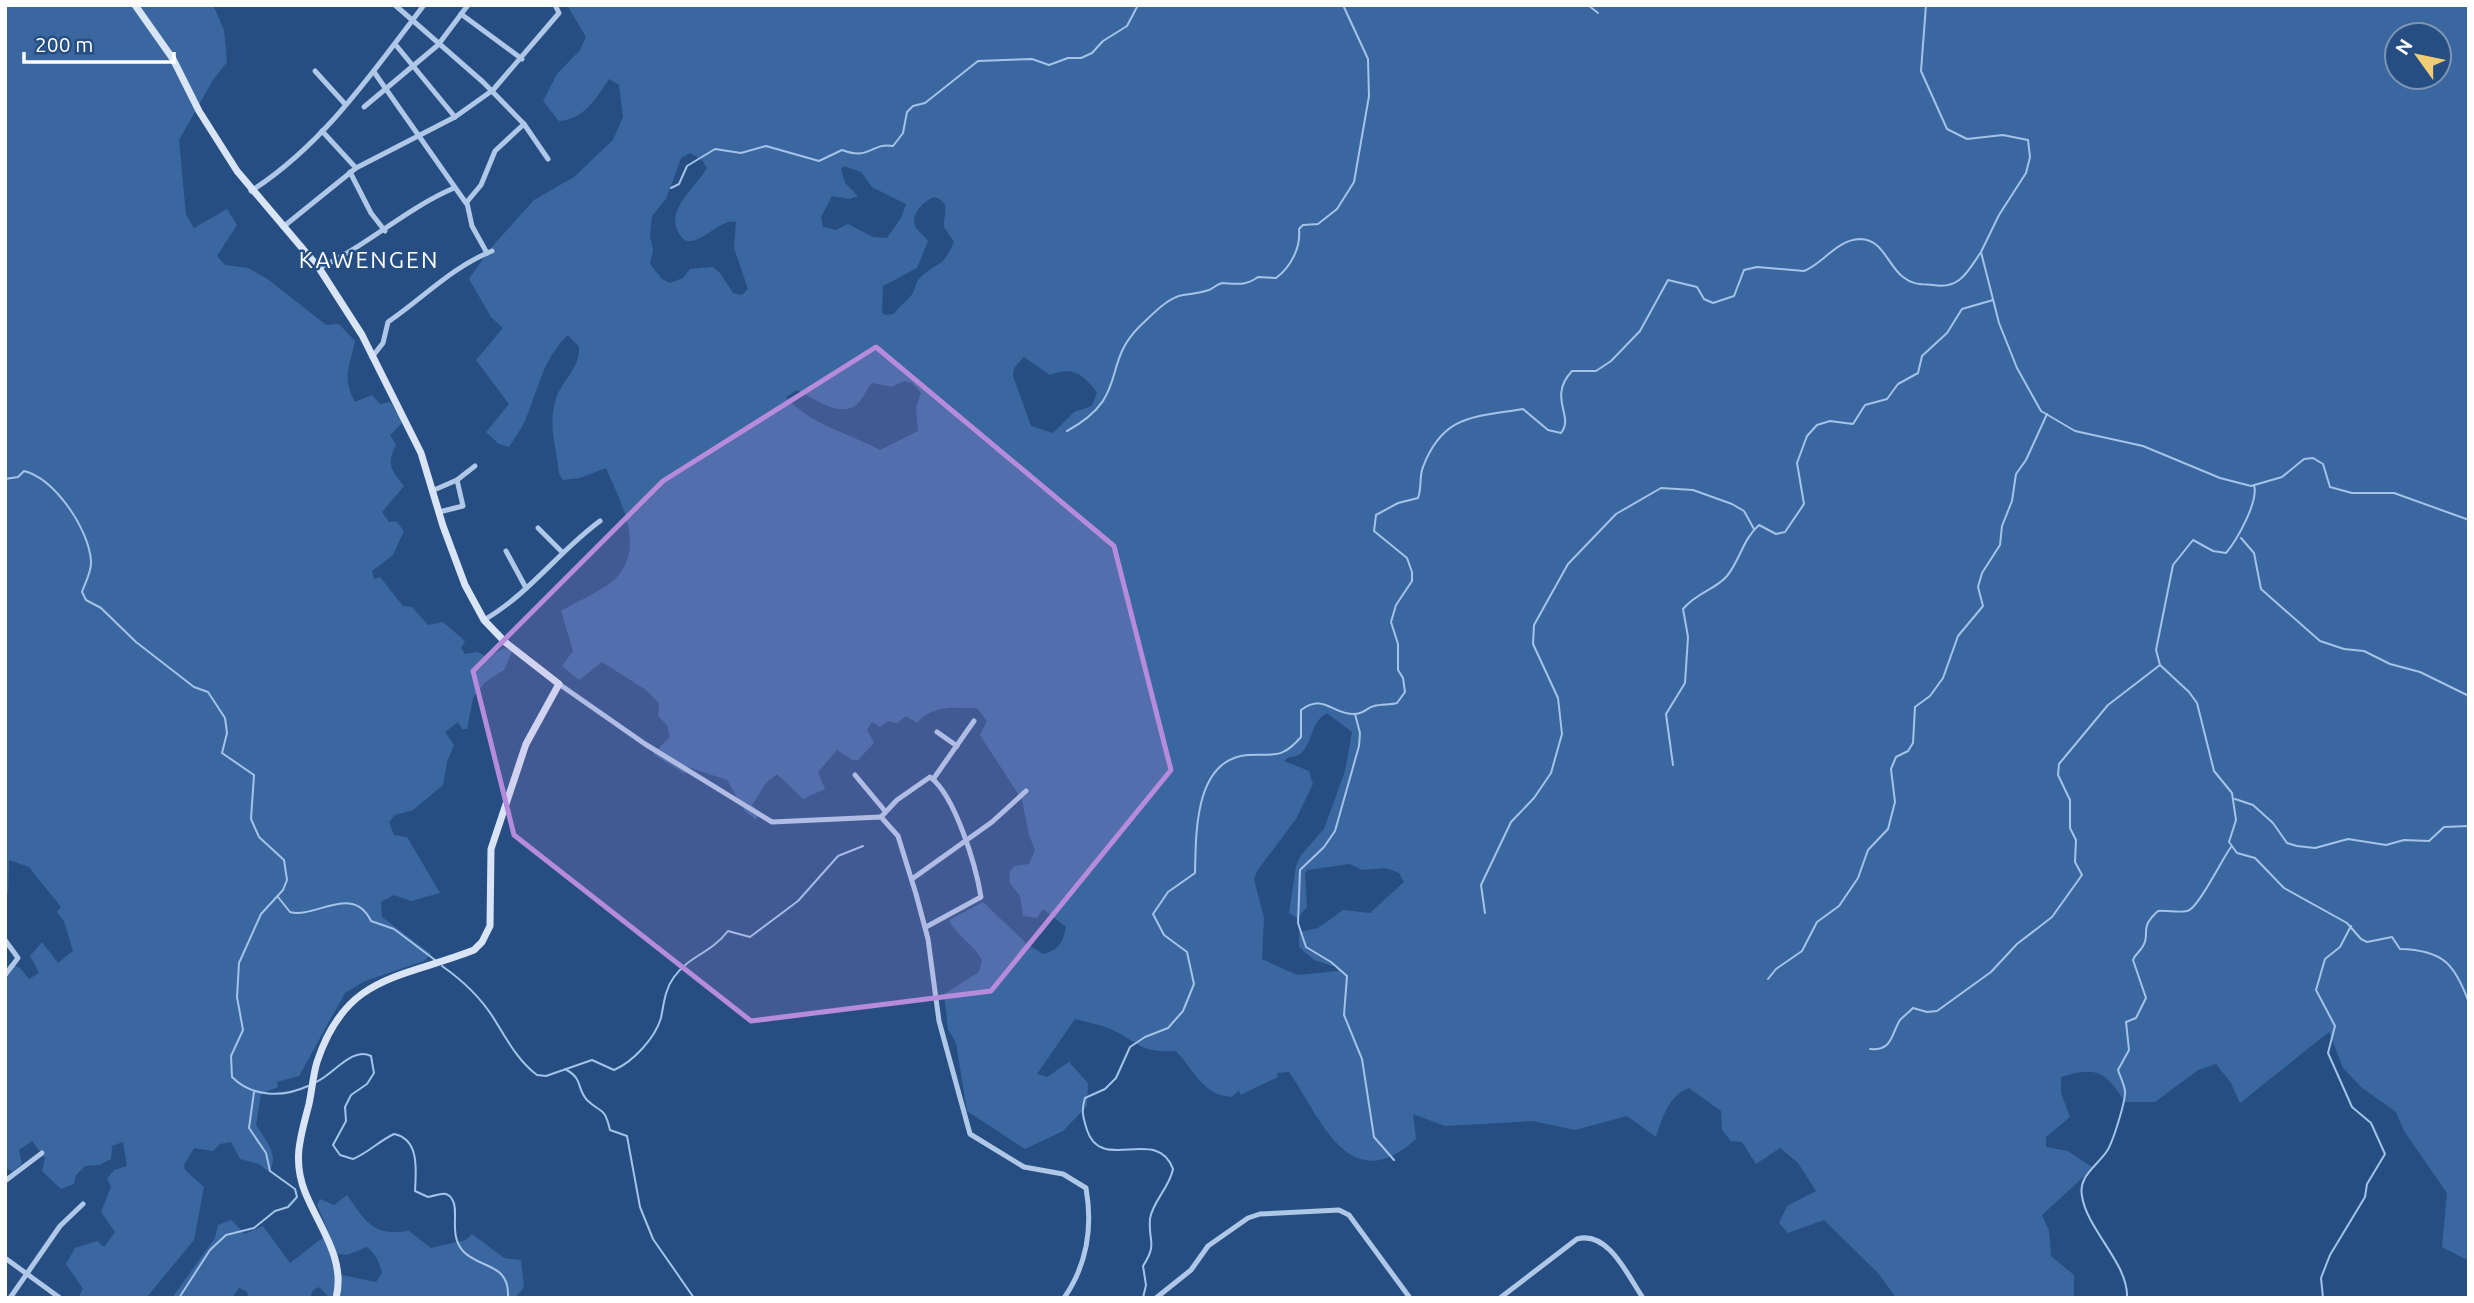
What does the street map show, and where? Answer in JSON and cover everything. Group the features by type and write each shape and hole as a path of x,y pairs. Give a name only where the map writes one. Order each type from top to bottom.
{"main road":[{"path":"135,5 173,59 199,111 251,191 319,268 362,335 408,422 465,585 484,620 505,642 559,684 526,744 491,849 487,933 474,950 365,988 337,1019 314,1074 299,1134 300,1172 306,1194 337,1261 339,1275 336,1298"}],"street":[{"path":"395,5 411,22 492,91 524,124 548,159"},
{"path":"251,191 286,167 321,131 374,72 424,5"},
{"path":"364,107 438,45 468,5"},
{"path":"282,227 356,168 455,117 492,91 559,13 555,5"},
{"path":"461,14 522,59"},
{"path":"395,44 455,117"},
{"path":"315,71 345,104"},
{"path":"372,357 381,347 388,322 435,289 452,272 490,252 472,226 467,203 374,72"},
{"path":"467,203 481,185 495,150 524,124"},
{"path":"321,131 356,168"},
{"path":"350,172 371,213 385,231"},
{"path":"319,268 385,231 427,201 454,188"},
{"path":"434,490 457,480 475,466"},
{"path":"439,512 463,506 457,480"},
{"path":"484,620 512,602 562,552 600,521"},
{"path":"538,528 562,552"},
{"path":"506,551 526,588"},
{"path":"559,684 645,744 768,821 883,814 928,777 934,778"},
{"path":"934,778 974,721"},
{"path":"937,732 957,746"},
{"path":"855,775 898,836 912,879 926,928 939,1021 972,1137 1024,1167 1071,1177 1086,1188 1085,1260 1079,1278 1064,1298"},
{"path":"926,928 981,897 965,840 934,778"},
{"path":"912,879 1007,810 1026,791"},
{"path":"5,940 18,960 5,975"},
{"path":"5,1181 42,1153"},
{"path":"10,1298 60,1226 83,1204"},
{"path":"1156,1298 1191,1270 1208,1246 1255,1215 1339,1210 1349,1214 1410,1298"},
{"path":"1500,1298 1577,1240 1591,1237 1602,1242 1643,1298"},
{"path":"5,1258 60,1298"}],"highlighted area":[{"path":"876,347 1114,546 1171,770 991,991 751,1021 514,835 473,671 663,481"}],"shaded area":[{"path":"5,5 213,5 224,30 227,62 213,80 179,140 186,215 194,228 227,209 237,225 217,256 225,265 248,268 269,280 326,325 339,324 355,341 349,365 348,385 355,402 372,395 380,404 390,402 403,422 390,435 396,445 391,457 391,467 404,486 382,512 389,522 396,521 404,531 393,555 372,571 374,579 380,577 403,606 412,607 428,625 443,622 465,641 461,648 465,654 477,652 487,657 505,648 512,652 504,670 484,683 473,698 467,729 462,729 458,722 445,732 454,745 447,762 443,785 413,810 395,815 389,822 394,835 407,837 440,893 411,901 394,895 381,902 382,917 431,954 424,961 365,981 345,993 299,1076 277,1082 278,1087 261,1094 256,1125 272,1153 269,1172 259,1164 240,1159 231,1142 220,1144 213,1151 194,1148 184,1165 185,1170 204,1187 194,1240 146,1298 78,1298 83,1289 66,1264 75,1248 97,1241 104,1247 115,1232 101,1212 111,1187 107,1179 114,1170 127,1166 123,1142 112,1146 111,1159 99,1165 85,1166 76,1175 74,1184 61,1189 42,1171 45,1158 32,1141 19,1150 22,1164 13,1171 5,1168 5,970 10,963 20,968 29,979 39,973 30,956 42,942 58,963 73,951 64,921 57,912 61,907 29,867 9,860 8,893 5,896"},
{"path":"567,5 2469,5 2469,1261 2442,1247 2447,1193 2404,1131 2396,1112 2361,1087 2343,1068 2329,1032 2240,1103 2231,1083 2216,1064 2198,1070 2155,1102 2125,1102 2112,1083 2092,1072 2061,1077 2061,1093 2070,1117 2046,1137 2046,1147 2068,1151 2093,1168 2042,1215 2049,1230 2051,1256 2074,1275 2074,1298 1896,1298 1879,1274 1824,1220 1788,1233 1779,1223 1787,1206 1816,1191 1798,1163 1780,1148 1756,1164 1742,1142 1731,1141 1722,1130 1721,1111 1689,1088 1671,1102 1656,1137 1627,1116 1575,1130 1533,1121 1445,1126 1413,1114 1416,1139 1393,1156 1372,1161 1355,1157 1339,1146 1289,1072 1277,1073 1278,1077 1240,1095 1239,1090 1232,1097 1222,1095 1206,1087 1176,1051 1146,1048 1108,1028 1075,1019 1037,1074 1047,1077 1069,1062 1088,1083 1087,1106 1063,1131 1025,1149 967,1111 956,1043 948,1029 944,994 979,972 982,960 949,920 983,902 1027,944 1043,954 1059,945 1066,927 1043,909 1037,918 1023,916 1020,896 1009,882 1010,871 1014,866 1029,864 1035,850 1022,800 980,735 987,721 977,708 937,710 917,723 906,716 897,723 888,721 880,727 872,722 867,730 874,743 858,760 852,760 837,750 818,772 825,789 803,799 777,774 766,783 752,805 762,813 755,819 745,811 727,780 691,768 685,774 653,754 670,737 667,725 658,716 659,703 646,690 602,662 579,680 562,666 573,651 561,611 600,590 618,576 626,564 629,550 627,522 606,468 580,478 563,480 559,474 553,411 561,388 576,362 579,347 568,335 547,363 524,422 509,447 499,444 486,432 509,404 476,360 503,328 491,317 469,279 490,249 534,200 574,177 613,140 623,117 619,85 609,79 583,112 568,119 559,121 543,101 557,74 580,50 586,37","holes":["690,153 702,160 707,168 676,213 677,229 682,238 689,241 696,240 729,222 736,222 734,248 748,289 742,295 733,293 713,267 690,269 683,278 670,283 662,279 650,264 653,250 650,236 652,216 666,199 681,158","844,166 861,172 872,187 906,204 901,218 887,238 873,237 848,224 836,230 823,227 821,217 832,196 850,199 858,196 845,183 841,169","934,197 945,205 944,227 954,242 942,261 918,280 909,299 894,314 885,315 882,312 883,286 917,268 928,241 916,228 914,219 918,210","1024,357 1050,375 1065,371 1077,374 1097,393 1092,406 1074,412 1053,433 1031,426 1013,376 1014,368","904,381 912,383 921,393 916,407 918,431 880,450 818,422 786,397 797,390 833,408 848,409 857,404 872,383 892,387","1327,713 1352,732 1345,771 1324,829 1301,855 1296,866 1289,913 1297,918 1307,907 1307,870 1350,864 1362,870 1386,868 1399,873 1404,882 1370,913 1343,910 1318,928 1299,932 1299,947 1314,960 1336,967 1338,971 1297,975 1262,959 1264,917 1254,880 1257,871 1296,819 1313,784 1309,771 1284,761 1303,751 1315,725"]},
{"path":"347,1195 365,1219 376,1228 393,1232 409,1231 431,1248 466,1240 472,1234 504,1258 521,1260 524,1287 515,1298 330,1298 319,1287 313,1290 310,1298 250,1298 246,1291 239,1288 232,1298 172,1298 215,1238 218,1225 231,1220 245,1234 263,1226 290,1263 329,1233 317,1205 320,1199 334,1205","holes":["367,1247 377,1258 382,1273 376,1282 337,1274 331,1253 347,1255"]}],"waterway":[{"path":"671,188 679,184 687,166 715,149 741,153 766,146 819,161 842,150 865,153 880,146 893,146 903,133 907,112 913,106 925,103 978,61 1032,59 1049,65 1068,58 1081,58 1092,53 1103,41 1127,26 1138,5"},
{"path":"1067,431 1087,418 1100,405 1108,393 1128,340 1160,308 1177,296 1206,291 1221,283 1245,283 1258,277 1276,278 1294,256 1299,229 1303,225 1318,224 1337,209 1354,182 1369,96 1368,59 1343,5"},
{"path":"1588,5 1598,13"},
{"path":"1926,5 1921,71 1947,129 1967,139 2003,135 2028,140 2030,157 2026,173 1999,215 1981,252 1999,323 2017,368 2041,411 2075,431 2143,446 2220,478 2251,486 2282,477 2304,459 2313,458 2323,464 2330,487 2352,493 2394,493 2469,520"},
{"path":"1143,1298 1146,1285 1143,1266 1151,1247 1151,1213 1173,1169 1165,1156 1155,1151 1116,1150 1094,1143 1084,1118 1085,1098 1105,1089 1116,1078 1130,1047 1145,1037 1168,1028 1183,1011 1194,984 1187,952 1164,935 1153,914 1168,892 1195,873 1196,839 1202,801 1217,770 1230,760 1248,755 1278,754 1288,749 1301,737 1301,710 1309,705 1322,704 1357,714 1374,706 1397,703 1405,692 1403,678 1398,670 1398,644 1391,622 1396,605 1412,581 1412,572 1407,558 1374,531 1376,515 1398,503 1418,498 1422,471 1431,450 1440,437 1462,421 1523,409 1548,430 1561,433 1565,420 1561,398 1565,381 1572,371 1596,371 1611,361 1640,331 1668,280 1697,287 1704,299 1713,303 1734,296 1744,270 1757,267 1804,271 1837,247 1860,239 1868,240 1880,248 1907,280 1917,284 1942,286 1962,278 1981,252"},
{"path":"1673,765 1666,714 1685,683 1688,637 1683,609 1727,576 1759,525 1776,534 1785,532 1804,504 1797,463 1807,436 1817,425 1830,421 1853,424 1865,405 1887,399 1898,384 1918,373 1922,356 1947,333 1962,309 1993,300"},
{"path":"1768,979 1776,969 1802,951 1817,922 1839,906 1858,878 1868,850 1888,829 1895,802 1891,769 1896,757 1908,751 1913,743 1915,707 1930,696 1943,678 1958,636 1983,606 1978,587 1982,573 2000,545 2002,526 2012,501 2016,474 2026,460 2047,414"},
{"path":"5,479 18,477 24,471 36,476 58,495 77,521 89,548 90,569 82,592 86,600 101,608 136,642 194,687 208,692 225,718 227,733 222,753 254,775 251,819 259,837 284,860 287,880 283,890 261,914 239,963 237,997 243,1030 231,1056 232,1077 258,1092 278,1094 308,1086"},
{"path":"2254,485 2250,510 2226,553 2213,551 2193,540 2173,565 2156,650 2160,665 2197,703 2214,771 2232,793 2236,820 2229,842 2237,853 2255,858 2284,888 2347,923 2361,939 2367,942 2392,937 2400,949 2437,956 2452,969 2469,1003"},
{"path":"1485,913 1481,885 1511,822 1534,798 1551,773 1562,734 1558,698 1533,644 1534,625 1568,564 1616,514 1661,488 1693,490 1732,504 1744,511 1754,529"},
{"path":"2241,538 2254,553 2261,589 2320,641 2344,649 2364,651 2390,664 2420,672 2469,696"},
{"path":"1870,1049 1878,1049 1887,1044 1900,1020 1913,1008 1927,1012 1937,1011 1991,972 2017,944 2052,917 2082,875 2075,862 2076,840 2070,828 2070,800 2058,775 2059,764 2108,705 2160,665"},
{"path":"1355,714 1360,733 1359,746 1335,831 1324,847 1300,870 1298,923 1306,947 1331,962 1347,976 1344,1015 1362,1059 1374,1137 1394,1160"},
{"path":"2235,799 2253,805 2273,823 2287,843 2297,846 2315,848 2348,839 2386,845 2404,840 2429,841 2444,827 2469,826"},
{"path":"442,966 478,998 519,1057 537,1075 546,1076 592,1060 614,1070 636,1055 649,1041 661,1018 669,986 680,970 728,931 750,937 798,901 838,856 863,846"},
{"path":"2127,1298 2122,1273 2091,1222 2085,1209 2082,1189 2089,1172 2110,1146 2123,1103 2125,1091 2118,1070 2129,1050 2126,1022 2136,1018 2146,998 2133,960 2145,942 2148,922 2152,917 2158,911 2183,912 2192,908 2231,847"},
{"path":"278,897 290,912 300,913 344,903 354,905 363,910 371,921 394,929 435,960"},
{"path":"2323,1298 2321,1278 2330,1255 2365,1197 2367,1184 2385,1154 2371,1123 2352,1107 2328,1053 2335,1026 2316,990 2325,959 2340,947 2351,926"},
{"path":"316,1082 350,1058 364,1054 371,1056 374,1073 367,1084 351,1095 345,1107 346,1121 333,1145 340,1155 353,1159 394,1134 408,1142 415,1157 415,1191 428,1197 444,1194 450,1196 454,1204 455,1230 459,1244 470,1257 499,1272 507,1286 508,1298"},
{"path":"565,1069 575,1076 587,1100 604,1113 610,1130 627,1136 640,1207 653,1239 694,1298"},
{"path":"179,1298 210,1250 226,1235 254,1228 275,1211 288,1207 297,1197 295,1189 270,1171 266,1153 249,1128 254,1092"}],"district":[{"name":"KAWENGEN","path":"369,259"}]}
